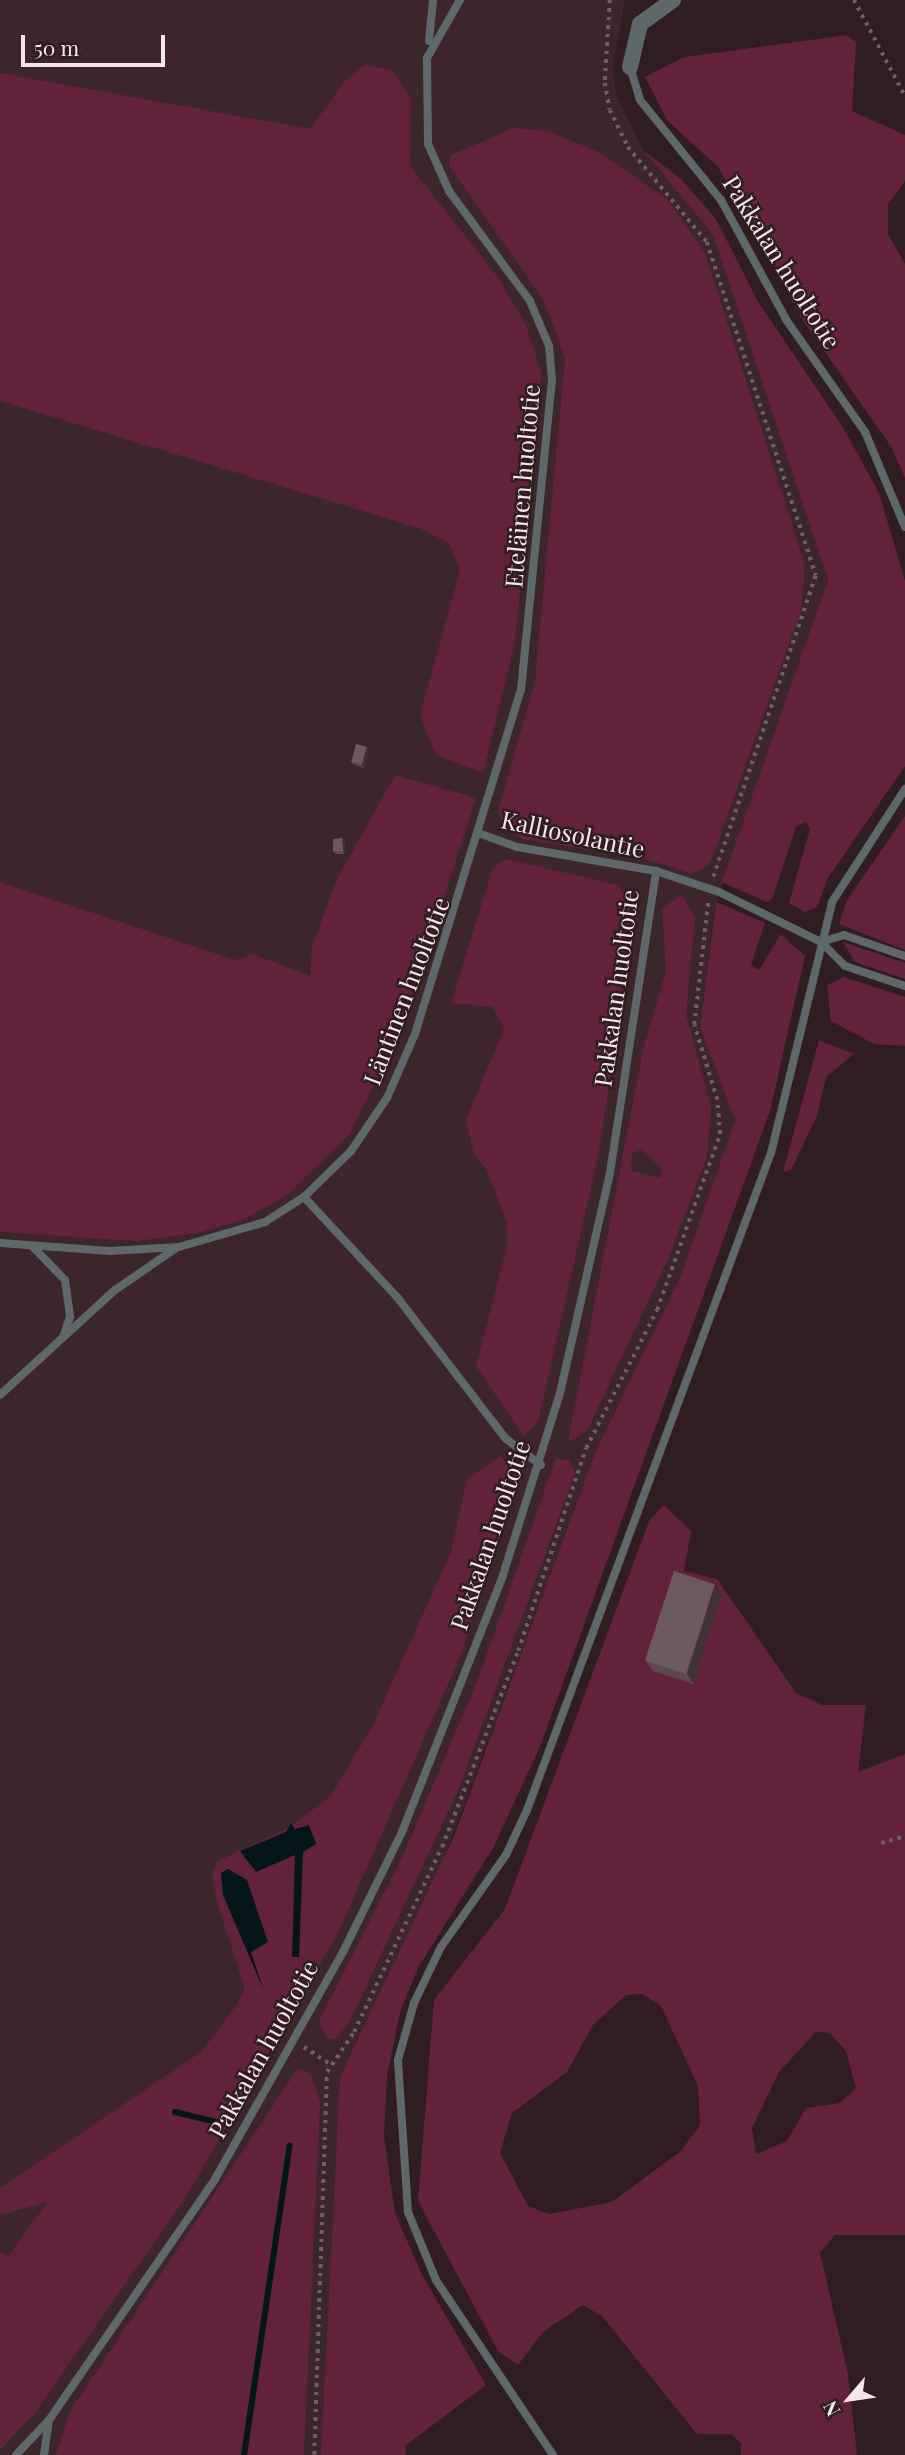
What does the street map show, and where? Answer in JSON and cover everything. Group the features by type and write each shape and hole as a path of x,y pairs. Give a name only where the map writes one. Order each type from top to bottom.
{"street":[{"name":"Pakkalan huoltotie","path":"631,67 640,24 673,0"}],"lane":[{"path":"427,58 433,0"},
{"path":"427,58 460,0"},
{"name":"Eteläinen huoltotie","path":"427,58 424,100 436,170 530,301 549,346 552,380 521,690 481,834"},
{"name":"Pakkalan huoltotie","path":"631,67 640,100 721,200 787,321 865,432 905,527"},
{"path":"553,2455 436,2280 408,2212 398,2060 414,2003 442,1947 506,1856 527,1810 594,1639 771,1153 821,942 845,875 905,789"},
{"name":"Kalliosolantie","path":"481,834 517,847 656,871"},
{"name":"Läntinen huoltotie","path":"0,1244 33,1247 179,1247 255,1226 304,1197 351,1151 387,1098 432,988 481,834"},
{"name":"Pakkalan huoltotie","path":"16,2455 49,2420 215,2179 295,2041 401,1832 541,1465 610,1173 656,871 719,892 821,942"},
{"path":"821,942 844,935 905,956"},
{"path":"821,942 845,965 905,986"},
{"path":"304,1197 397,1297 505,1438 541,1465"},
{"path":"33,1247 65,1280 70,1317 63,1338"},
{"path":"0,1395 121,1284 179,1247"},
{"path":"44,2455 49,2420"}],"path":[{"path":"855,0 905,96"},
{"path":"881,1843 905,1836"},
{"path":"295,2041 331,2065"}],"shaded area":[{"path":"0,0 625,0 613,65 616,94 643,150 713,235 828,580 714,909 700,1027 735,1120 681,1275 608,1426 357,2086 339,2455 0,2455"},
{"path":"847,35 856,42 852,111 905,135 905,181 888,204 888,234 905,264 905,478 892,448 804,322 719,168 667,120 645,77 685,57"},
{"path":"365,65 392,70 411,98 410,166 497,276 526,325 541,372 515,642 483,773 436,755 420,715 460,570 449,543 419,528 0,401 0,73 310,129 344,82"},
{"path":"514,128 548,131 599,152 668,200 705,253 805,565 801,610 710,864 693,874 642,858 522,839 505,828 498,811 535,682 565,358 544,300 449,166 451,155"},
{"path":"643,150 681,179 716,219 757,300 844,429 879,493 905,581 905,766 828,878 817,907 805,912 789,903 810,829 806,822 796,827 772,899 766,902 722,882 828,580 713,235"},
{"path":"395,775 476,798 401,1031 349,1135 286,1196 245,1219 198,1233 137,1241 0,1232 0,882 235,960 253,954 310,976 312,948 335,883"},
{"path":"905,816 905,950 839,924 847,900"},
{"path":"506,859 618,885 635,914 599,1152 538,1422 524,1437 476,1366 507,1246 507,1222 486,1168 474,1155 466,1120 504,1029 493,1007 451,1003 493,867"},
{"path":"682,895 695,917 686,1015 711,1107 707,1156 668,1259 587,1431 568,1442 643,1050 666,971 662,908","holes":["641,1150 661,1167 661,1178 631,1171 632,1153"]},
{"path":"716,902 765,923 751,965 759,970 781,934 805,956 770,1111 539,1749 493,1848 418,1968 400,2012 387,2076 384,2137 395,2213 422,2275 486,2385 405,2446 406,2455 321,2455 340,2077 455,1834 596,1451 681,1275 735,1120 700,1027"},
{"path":"843,942 905,963 905,979 855,962"},
{"path":"844,977 905,997 905,1046 874,1044 831,1021 827,985"},
{"path":"819,1040 854,1054 826,1077 817,1116 791,1170 783,1172"},
{"path":"500,1456 519,1477 460,1657 338,1933 184,2200 34,2414 0,2450 0,2252 8,2256 48,2202 0,2215 0,2188 201,2052 236,2006 245,1989 217,1902 212,1873 218,1861 288,1828 331,1796 372,1727 451,1552 467,1479"},
{"path":"556,1458 570,1461 575,1473 459,1788 350,2021 336,2039 326,2039 319,2021 402,1858 477,1682"},
{"path":"664,1505 691,1531 684,1571 717,1579 796,1693 822,1705 866,1705 858,1772 905,1754 905,2235 835,2235 820,2253 848,2374 857,2455 741,2455 741,2443 731,2434 697,2434 602,2316 583,2305 543,2332 518,2365 498,2351 418,2201 434,2000 505,1909 649,1521","holes":["642,1994 661,2006 698,2086 700,2125 681,2151 612,2202 549,2214 528,2206 500,2153 512,2113 567,2072 593,2025 626,1995","816,2032 830,2033 846,2051 856,2088 840,2103 806,2108 787,2141 756,2154 752,2128 779,2072"]},
{"path":"291,1823 295,1829 309,1825 316,1844 303,1852 299,1957 292,1957 295,1855 256,1872 240,1851 286,1832"},
{"path":"228,1869 247,1880 268,1942 251,1952 264,1991 223,1895 221,1873"},
{"path":"298,2068 311,2074 320,2102 304,2455 56,2455 70,2411"}],"building":[{"path":"356,744 367,747 362,764 351,761"},
{"path":"342,838 343,851 333,851 333,839"},
{"path":"674,1571 715,1584 686,1674 645,1660"}],"waterway":[{"path":"175,2112 220,2123"},
{"path":"244,2455 290,2145"}]}
